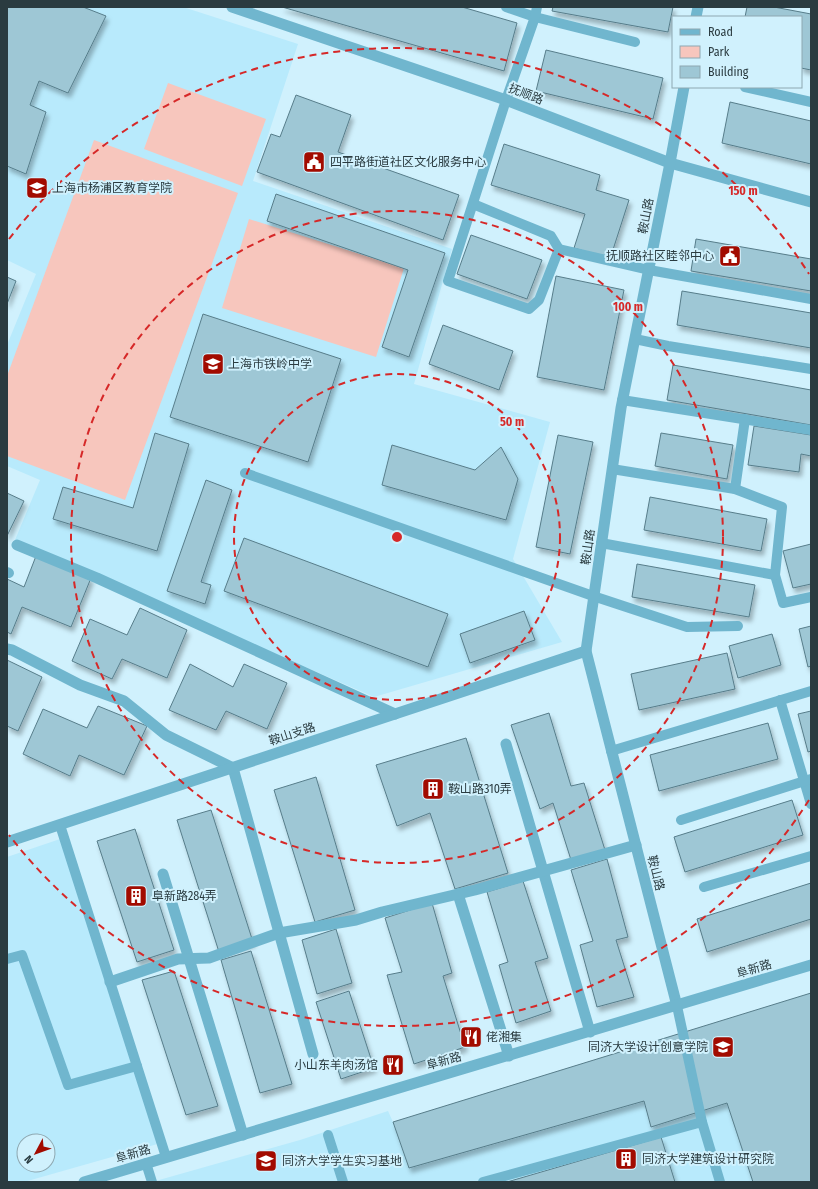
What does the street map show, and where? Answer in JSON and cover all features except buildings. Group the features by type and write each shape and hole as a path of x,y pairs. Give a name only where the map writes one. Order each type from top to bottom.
{"street":[{"name":"抚顺路","path":"232,7 506,100 670,164 811,202"},
{"name":"鞍山路","path":"676,1006 586,651 622,400 649,270 684,88"},
{"path":"17,545 97,578 395,714"},
{"path":"7,649 12,650 80,685 124,701 166,735 232,768 313,1054"},
{"name":"鞍山支路","path":"7,842 586,651"},
{"path":"506,744 590,1032"},
{"path":"110,982 178,959 209,958 279,933 356,920 382,912 543,872 636,846"},
{"path":"163,874 243,1135"},
{"path":"458,894 509,1056"},
{"name":"阜新路","path":"84,1182 811,965"}],"lane":[{"path":"506,7 536,12 635,42"},
{"path":"536,12 448,281 529,309 540,300 559,249"},
{"path":"749,88 811,102"},
{"path":"473,204 551,236 559,249 649,270 811,298"},
{"path":"635,339 668,346 811,369"},
{"path":"622,400 811,430"},
{"path":"735,489 745,419"},
{"path":"612,468 735,489 782,507 775,575 783,603 811,597"},
{"path":"245,473 594,596 687,627 738,626"},
{"path":"601,543 775,575"},
{"path":"611,751 811,691"},
{"path":"780,700 808,780 811,804"},
{"path":"681,820 808,780"},
{"path":"60,825 166,1158"},
{"path":"704,887 811,856"},
{"path":"7,959 22,955 68,1086 137,1066"},
{"path":"676,1006 702,1122 720,1182"},
{"path":"484,1182 702,1122"},
{"path":"328,1135 343,1182"},
{"path":"146,1164 152,1182"}],"shaded area":[{"name":"上海市铁岭中学","path":"7,7 183,7 298,44 253,181 452,249 414,384 550,422 513,559 562,642 374,697 15,540 40,480 7,466 7,345 36,274 7,260"},
{"path":"63,838 161,1143 56,1173 56,1133 16,1133 16,1173 56,1173 24,1182 7,1182 7,857"},
{"name":"同济大学建筑设计研究院","path":"644,1101 651,1127 727,1103 753,1182 152,1182 300,1140 388,1111 409,1168"}],"green space":[{"path":"168,83 266,119 242,186 144,149"},
{"path":"94,140 238,193 125,500 7,456 7,376"},
{"path":"249,219 404,268 376,357 222,308"}],"place":[{"name":"四平路街道社区文化服务中心","path":"314,162"},
{"name":"上海市杨浦区教育学院","path":"37,188"},
{"name":"抚顺路社区睦邻中心","path":"730,256"},
{"name":"上海市铁岭中学","path":"213,364"},
{"name":"鞍山路310弄","path":"433,789"},
{"name":"阜新路284弄","path":"136,896"},
{"name":"佬湘集","path":"471,1037"},
{"name":"同济大学设计创意学院","path":"723,1047"},
{"name":"小山东羊肉汤馆","path":"393,1065"},
{"name":"同济大学建筑设计研究院","path":"626,1159"},
{"name":"同济大学学生实习基地","path":"266,1161"}]}
